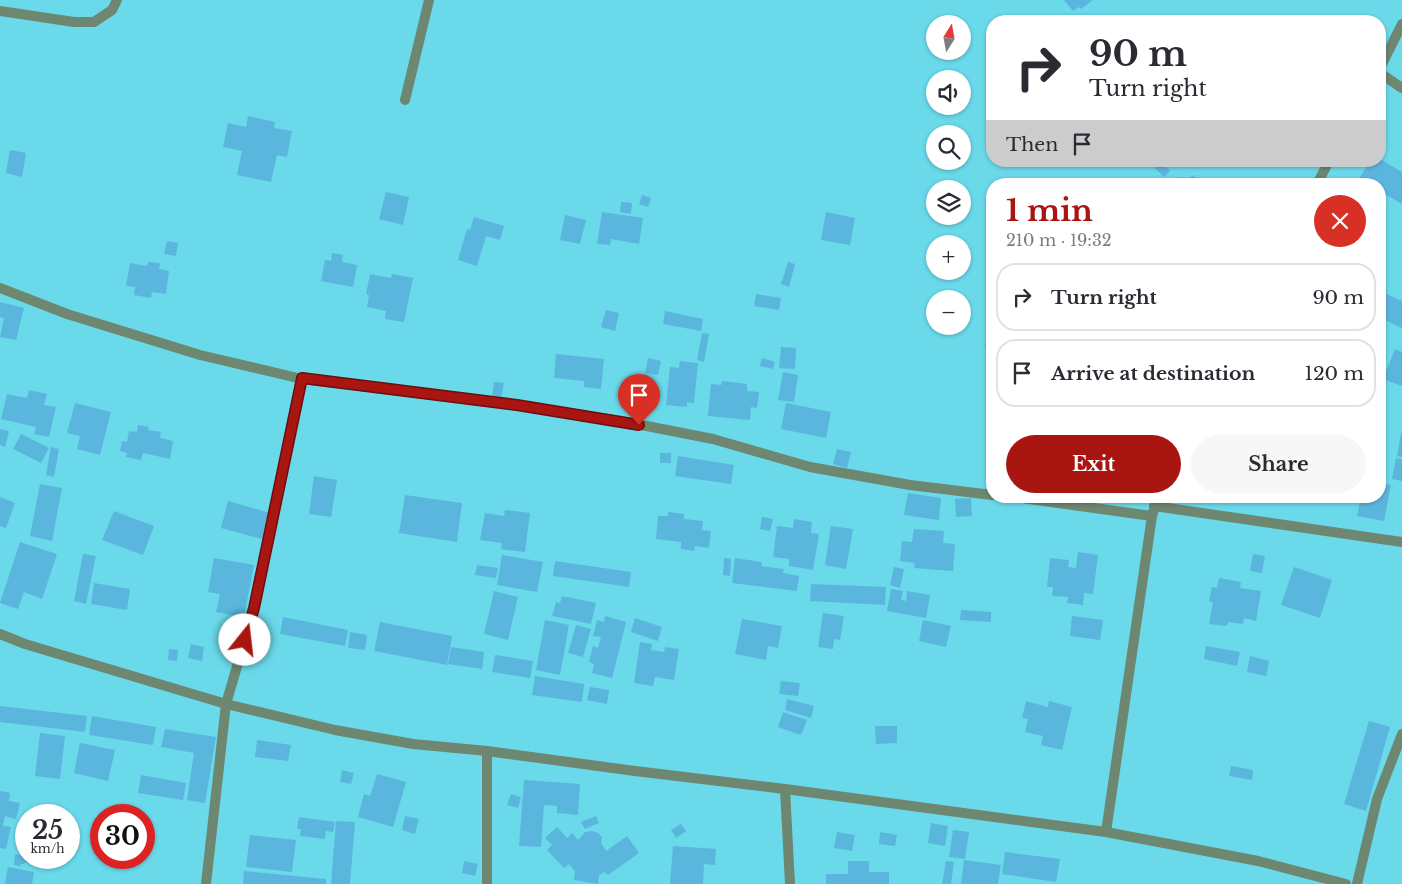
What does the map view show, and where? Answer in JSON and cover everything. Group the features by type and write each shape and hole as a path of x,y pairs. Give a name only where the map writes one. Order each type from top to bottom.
{"street":[{"path":"0,11 74,22 94,22 112,10 117,0"},
{"path":"405,100 429,0"},
{"path":"1386,56 1402,24"},
{"path":"1386,77 1402,88"},
{"path":"0,288 67,314 200,356 302,378 517,405 621,421 713,439 810,468 910,485 986,494"},
{"path":"206,884 226,704 254,608 302,378"},
{"path":"1111,503 1155,506 1402,542"},
{"path":"1106,832 1155,506"},
{"path":"0,634 24,644 226,704 335,730 413,744 487,751 1106,832 1258,861 1346,884"},
{"path":"1357,884 1377,799 1402,734"},
{"path":"487,751 487,884"},
{"path":"786,789 790,884"}],"building":[{"path":"1064,0 1093,0 1081,9 1079,7 1073,11"},
{"path":"248,116 275,122 274,128 292,131 287,157 277,155 271,182 237,175 242,151 223,147 228,123 246,127"},
{"path":"10,150 26,153 22,177 6,173"},
{"path":"1386,163 1402,172 1402,204 1386,195 1386,178 1360,178 1366,167 1386,167"},
{"path":"1166,167 1170,171 1164,177 1155,168"},
{"path":"386,192 409,197 403,225 379,219"},
{"path":"642,195 651,198 648,207 639,204"},
{"path":"621,202 632,203 631,214 620,212"},
{"path":"602,212 643,218 639,244 611,239 610,245 597,244"},
{"path":"826,212 855,218 850,245 821,240"},
{"path":"565,215 586,220 580,244 560,240"},
{"path":"474,217 504,226 500,240 486,236 477,266 458,260 467,229 470,230"},
{"path":"167,241 178,243 176,256 164,254"},
{"path":"332,253 343,255 342,262 357,265 353,287 321,281 325,260 331,261"},
{"path":"148,262 160,263 159,269 169,271 166,294 152,292 151,298 134,295 135,287 126,286 130,263 147,266"},
{"path":"788,262 795,264 789,287 781,284"},
{"path":"370,274 391,278 392,274 413,278 404,322 385,319 386,311 367,307 369,295 366,294"},
{"path":"756,294 781,298 779,310 754,306"},
{"path":"1386,294 1402,301 1402,328 1386,321"},
{"path":"0,302 24,308 16,340 0,337 4,318 0,317"},
{"path":"606,310 619,313 615,331 601,327"},
{"path":"665,311 703,319 701,331 663,324"},
{"path":"702,333 709,334 704,362 697,360"},
{"path":"781,347 796,348 795,369 779,368"},
{"path":"1395,349 1402,352 1402,386 1386,380 1386,372"},
{"path":"556,354 604,359 601,389 584,387 584,381 554,378"},
{"path":"648,358 661,361 658,375 645,373"},
{"path":"762,358 775,362 773,369 760,366"},
{"path":"680,361 698,363 694,403 687,402 687,407 666,405 670,367 679,368"},
{"path":"783,372 798,375 794,402 778,400"},
{"path":"722,381 747,384 747,391 759,392 757,408 751,407 750,420 708,416 711,384 721,385"},
{"path":"494,382 504,383 501,398 492,397"},
{"path":"623,386 645,386 645,397 622,397"},
{"path":"29,390 47,394 44,405 56,407 49,437 34,434 36,427 1,419 7,394 27,398"},
{"path":"646,397 658,399 656,407 644,405"},
{"path":"75,403 111,412 100,455 77,449 80,436 67,433"},
{"path":"786,403 831,412 826,438 781,429"},
{"path":"138,425 149,427 148,430 161,432 160,438 173,441 170,459 143,453 141,460 126,457 127,453 120,451 122,441 127,442 129,431 137,432"},
{"path":"0,429 9,431 5,447 0,445"},
{"path":"1402,433 1402,457 1397,456"},
{"path":"21,434 49,448 41,463 13,449"},
{"path":"51,447 59,449 54,477 46,475"},
{"path":"837,449 851,452 847,468 833,464"},
{"path":"660,453 671,453 671,463 660,463"},
{"path":"678,456 734,465 731,484 675,476"},
{"path":"1396,458 1402,459 1402,481 1392,479"},
{"path":"314,476 337,480 331,517 309,514"},
{"path":"40,484 62,488 52,541 30,536"},
{"path":"1386,484 1391,485 1384,521 1357,516 1360,503 1386,503"},
{"path":"908,493 941,498 939,520 904,515"},
{"path":"405,495 462,503 457,542 399,533"},
{"path":"0,497 15,503 6,528 0,526"},
{"path":"971,498 972,516 956,517 955,499"},
{"path":"228,501 270,513 262,539 221,528"},
{"path":"505,510 530,513 525,552 501,549 502,543 480,540 485,513 504,516"},
{"path":"114,511 154,526 143,555 102,540"},
{"path":"668,512 684,514 684,519 703,521 702,530 711,531 709,548 695,546 694,551 681,549 681,542 656,539 658,516 668,516"},
{"path":"762,517 773,519 770,531 760,529"},
{"path":"794,519 812,522 811,533 819,534 813,570 789,566 789,559 773,557 777,526 793,528"},
{"path":"831,526 853,529 846,569 825,565"},
{"path":"914,529 944,531 943,543 955,544 953,571 914,568 915,563 900,561 902,541 912,542"},
{"path":"20,542 57,554 42,599 24,592 18,609 0,603"},
{"path":"1078,552 1098,555 1093,594 1084,593 1083,605 1067,603 1068,597 1052,596 1053,587 1047,587 1050,558 1069,560 1068,567 1076,568"},
{"path":"83,554 96,556 86,604 74,601"},
{"path":"1253,554 1265,556 1262,573 1250,571"},
{"path":"502,555 543,562 537,592 497,585"},
{"path":"214,558 254,565 244,617 216,612 220,594 208,592"},
{"path":"724,558 731,559 730,576 723,575"},
{"path":"735,558 762,562 761,566 784,569 783,573 799,576 797,591 732,583"},
{"path":"555,561 631,572 629,587 553,576"},
{"path":"477,565 498,568 496,578 475,575"},
{"path":"894,567 904,569 900,588 890,585"},
{"path":"1294,567 1332,580 1320,618 1281,605"},
{"path":"1219,578 1241,582 1240,588 1261,591 1256,621 1244,618 1243,624 1228,622 1227,626 1209,624 1213,602 1209,601 1212,587 1217,588"},
{"path":"94,583 130,589 127,610 91,604"},
{"path":"811,584 886,587 885,605 810,601"},
{"path":"891,589 903,591 901,600 906,601 907,591 930,595 926,618 887,611"},
{"path":"494,591 518,597 508,640 484,634"},
{"path":"562,596 596,603 591,624 552,616 556,602 560,603"},
{"path":"961,610 991,612 991,622 960,620"},
{"path":"823,613 844,616 840,640 834,639 833,649 818,647"},
{"path":"605,616 626,622 612,678 592,673 594,664 589,662 593,646 598,648 601,637 593,636 597,620 604,622"},
{"path":"1072,616 1103,620 1100,640 1070,636"},
{"path":"283,617 348,630 345,646 280,634"},
{"path":"635,618 662,627 658,641 631,632"},
{"path":"742,619 782,626 778,648 768,646 766,660 735,654"},
{"path":"545,620 569,625 560,675 536,670"},
{"path":"923,620 951,626 946,647 919,641"},
{"path":"380,622 452,636 447,665 374,651"},
{"path":"576,625 591,629 583,657 568,653"},
{"path":"350,632 367,635 365,650 348,648"},
{"path":"640,642 652,644 651,650 664,652 665,647 679,649 674,680 655,677 653,686 634,683"},
{"path":"191,644 204,647 202,661 188,658"},
{"path":"1206,646 1240,652 1237,666 1204,659"},
{"path":"451,647 484,652 482,669 448,664"},
{"path":"169,649 178,650 177,661 168,660"},
{"path":"495,655 533,661 530,678 492,672"},
{"path":"1250,656 1269,661 1266,676 1247,672"},
{"path":"535,676 584,684 582,702 532,695"},
{"path":"781,681 800,683 798,696 779,694"},
{"path":"590,687 609,690 607,704 587,700"},
{"path":"787,699 814,706 811,718 785,710"},
{"path":"1026,701 1048,707 1049,701 1072,707 1062,750 1041,745 1043,736 1025,732 1028,719 1022,718"},
{"path":"0,706 87,716 85,732 0,722"},
{"path":"783,712 807,720 801,735 778,727"},
{"path":"92,716 156,727 153,745 89,735"},
{"path":"1369,721 1390,727 1366,811 1344,804"},
{"path":"875,726 897,726 897,743 876,744"},
{"path":"165,729 216,737 205,803 187,800 194,753 161,747"},
{"path":"40,733 65,736 60,779 35,776"},
{"path":"257,740 291,745 288,761 255,757"},
{"path":"80,743 115,750 108,781 74,773"},
{"path":"1231,766 1253,770 1252,780 1229,776"},
{"path":"342,770 354,773 351,784 340,782"},
{"path":"377,774 406,782 393,827 358,817 364,794 370,796"},
{"path":"141,775 186,783 183,800 138,793"},
{"path":"524,780 580,784 578,815 557,813 557,806 544,805 541,847 519,846"},
{"path":"0,791 10,793 9,801 20,803 15,804 15,819 5,816 3,826 11,827 6,849 0,848"},
{"path":"511,794 521,797 518,808 507,805"},
{"path":"405,816 419,819 415,834 402,830"},
{"path":"596,816 599,823 585,829 581,822"},
{"path":"299,817 335,822 333,832 326,831 325,839 300,836 301,829 297,829"},
{"path":"336,821 355,822 350,884 331,884"},
{"path":"931,823 948,826 945,846 928,843"},
{"path":"681,824 686,831 676,838 671,830"},
{"path":"557,827 567,838 572,833 578,840 585,832 592,831 598,833 602,837 601,843 606,851 627,836 639,853 608,875 604,872 599,875 598,884 574,880 575,871 569,864 564,868 547,850 552,845 545,838"},
{"path":"953,830 969,832 965,859 949,857"},
{"path":"837,832 855,835 852,851 834,848"},
{"path":"880,832 897,835 895,846 879,844"},
{"path":"250,835 296,840 292,872 246,867"},
{"path":"673,846 716,849 715,865 704,864 703,884 670,884"},
{"path":"1005,852 1060,859 1056,882 1002,874"},
{"path":"964,860 1001,865 998,884 961,884"},
{"path":"464,861 478,864 475,876 462,873"},
{"path":"848,861 869,861 869,872 889,872 889,884 826,884 826,874 848,874"},
{"path":"946,861 954,862 951,884 942,884"},
{"path":"8,867 34,872 32,884 5,884"},
{"path":"244,871 326,879 326,884 243,884"}],"route":[{"path":"245,640 254,608 302,378 517,405 639,425"}]}
